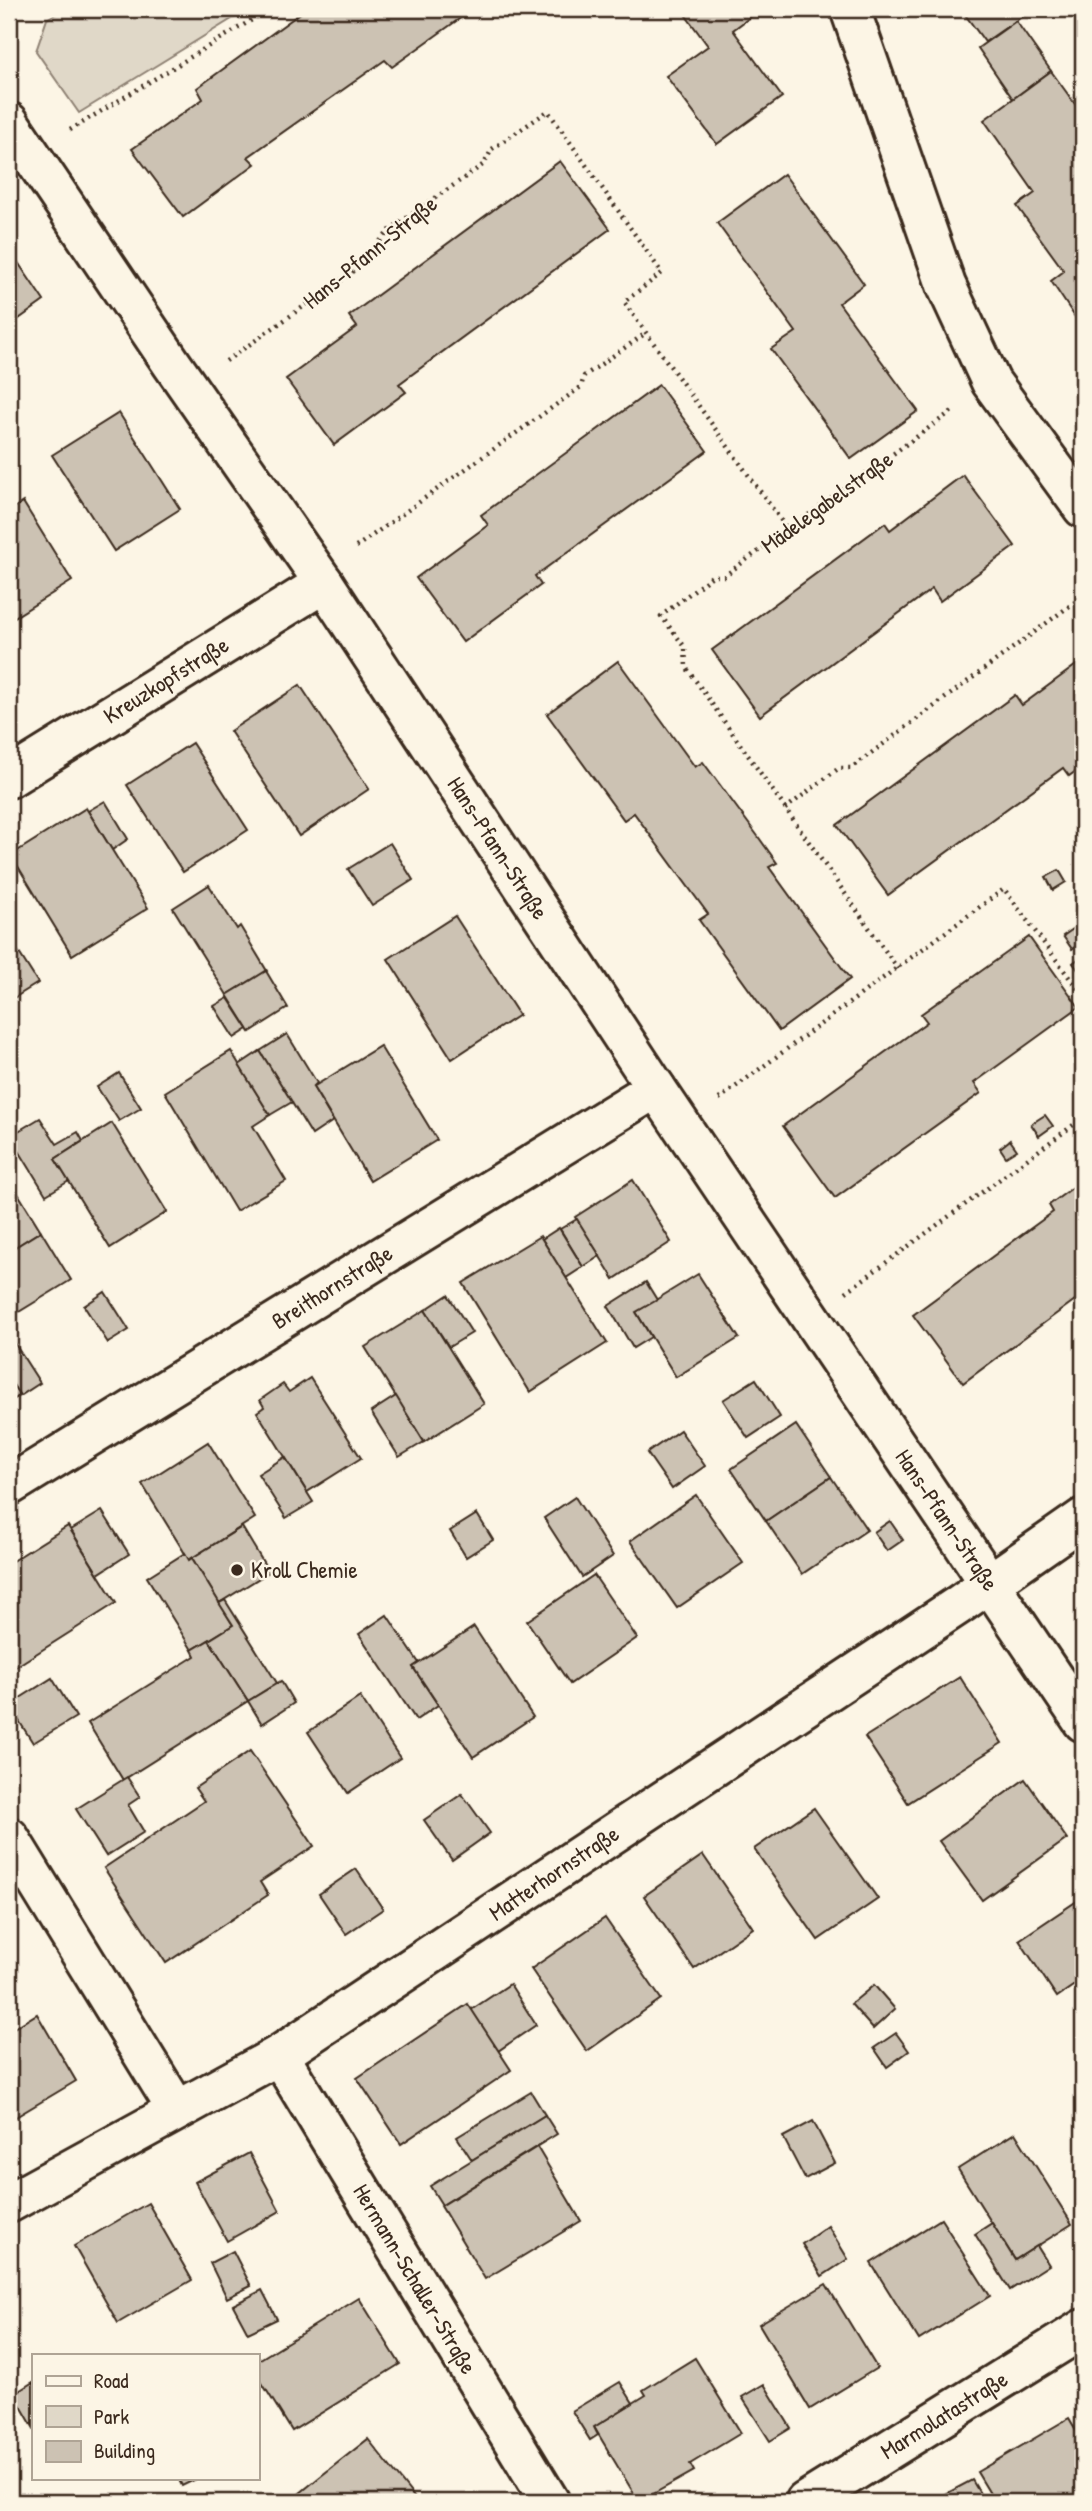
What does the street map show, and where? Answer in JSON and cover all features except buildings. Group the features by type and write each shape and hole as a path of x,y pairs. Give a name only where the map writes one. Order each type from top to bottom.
{"street":[{"path":"850,9 946,285 991,382 1083,508"},
{"name":"Hans-Pfann-Straße","path":"9,122 188,388 320,576 656,1088 1083,1722"},
{"name":"Kreuzkopfstraße","path":"9,778 320,576"},
{"name":"Breithornstraße","path":"9,1486 656,1088"},
{"name":"Matterhornstraße","path":"9,2203 279,2056 990,1584 1083,1518"},
{"path":"9,1837 177,2110"},
{"name":"Hermann-Schaller-Straße","path":"279,2056 550,2502"},
{"name":"Marmolatastraße","path":"805,2502 1083,2329"}],"path":[{"path":"31,155 270,9"},
{"name":"Hans-Pfann-Straße","path":"188,388 350,274 392,228 484,164 492,149 548,111 662,273 624,302 646,333"},
{"path":"320,576 581,387 584,376 646,333 788,530"},
{"name":"Mädelegabelstraße","path":"785,809 686,667 685,647 661,616 712,576 724,576 991,382"},
{"path":"898,969 785,809 839,768 852,768 1083,596"},
{"path":"682,1126 1004,889 1083,996"},
{"path":"811,1317 1083,1118"}],"green space":[{"path":"64,9 248,9 79,113 36,51 47,19"}],"place":[{"name":"Kroll Chemie","path":"237,1570"}]}
